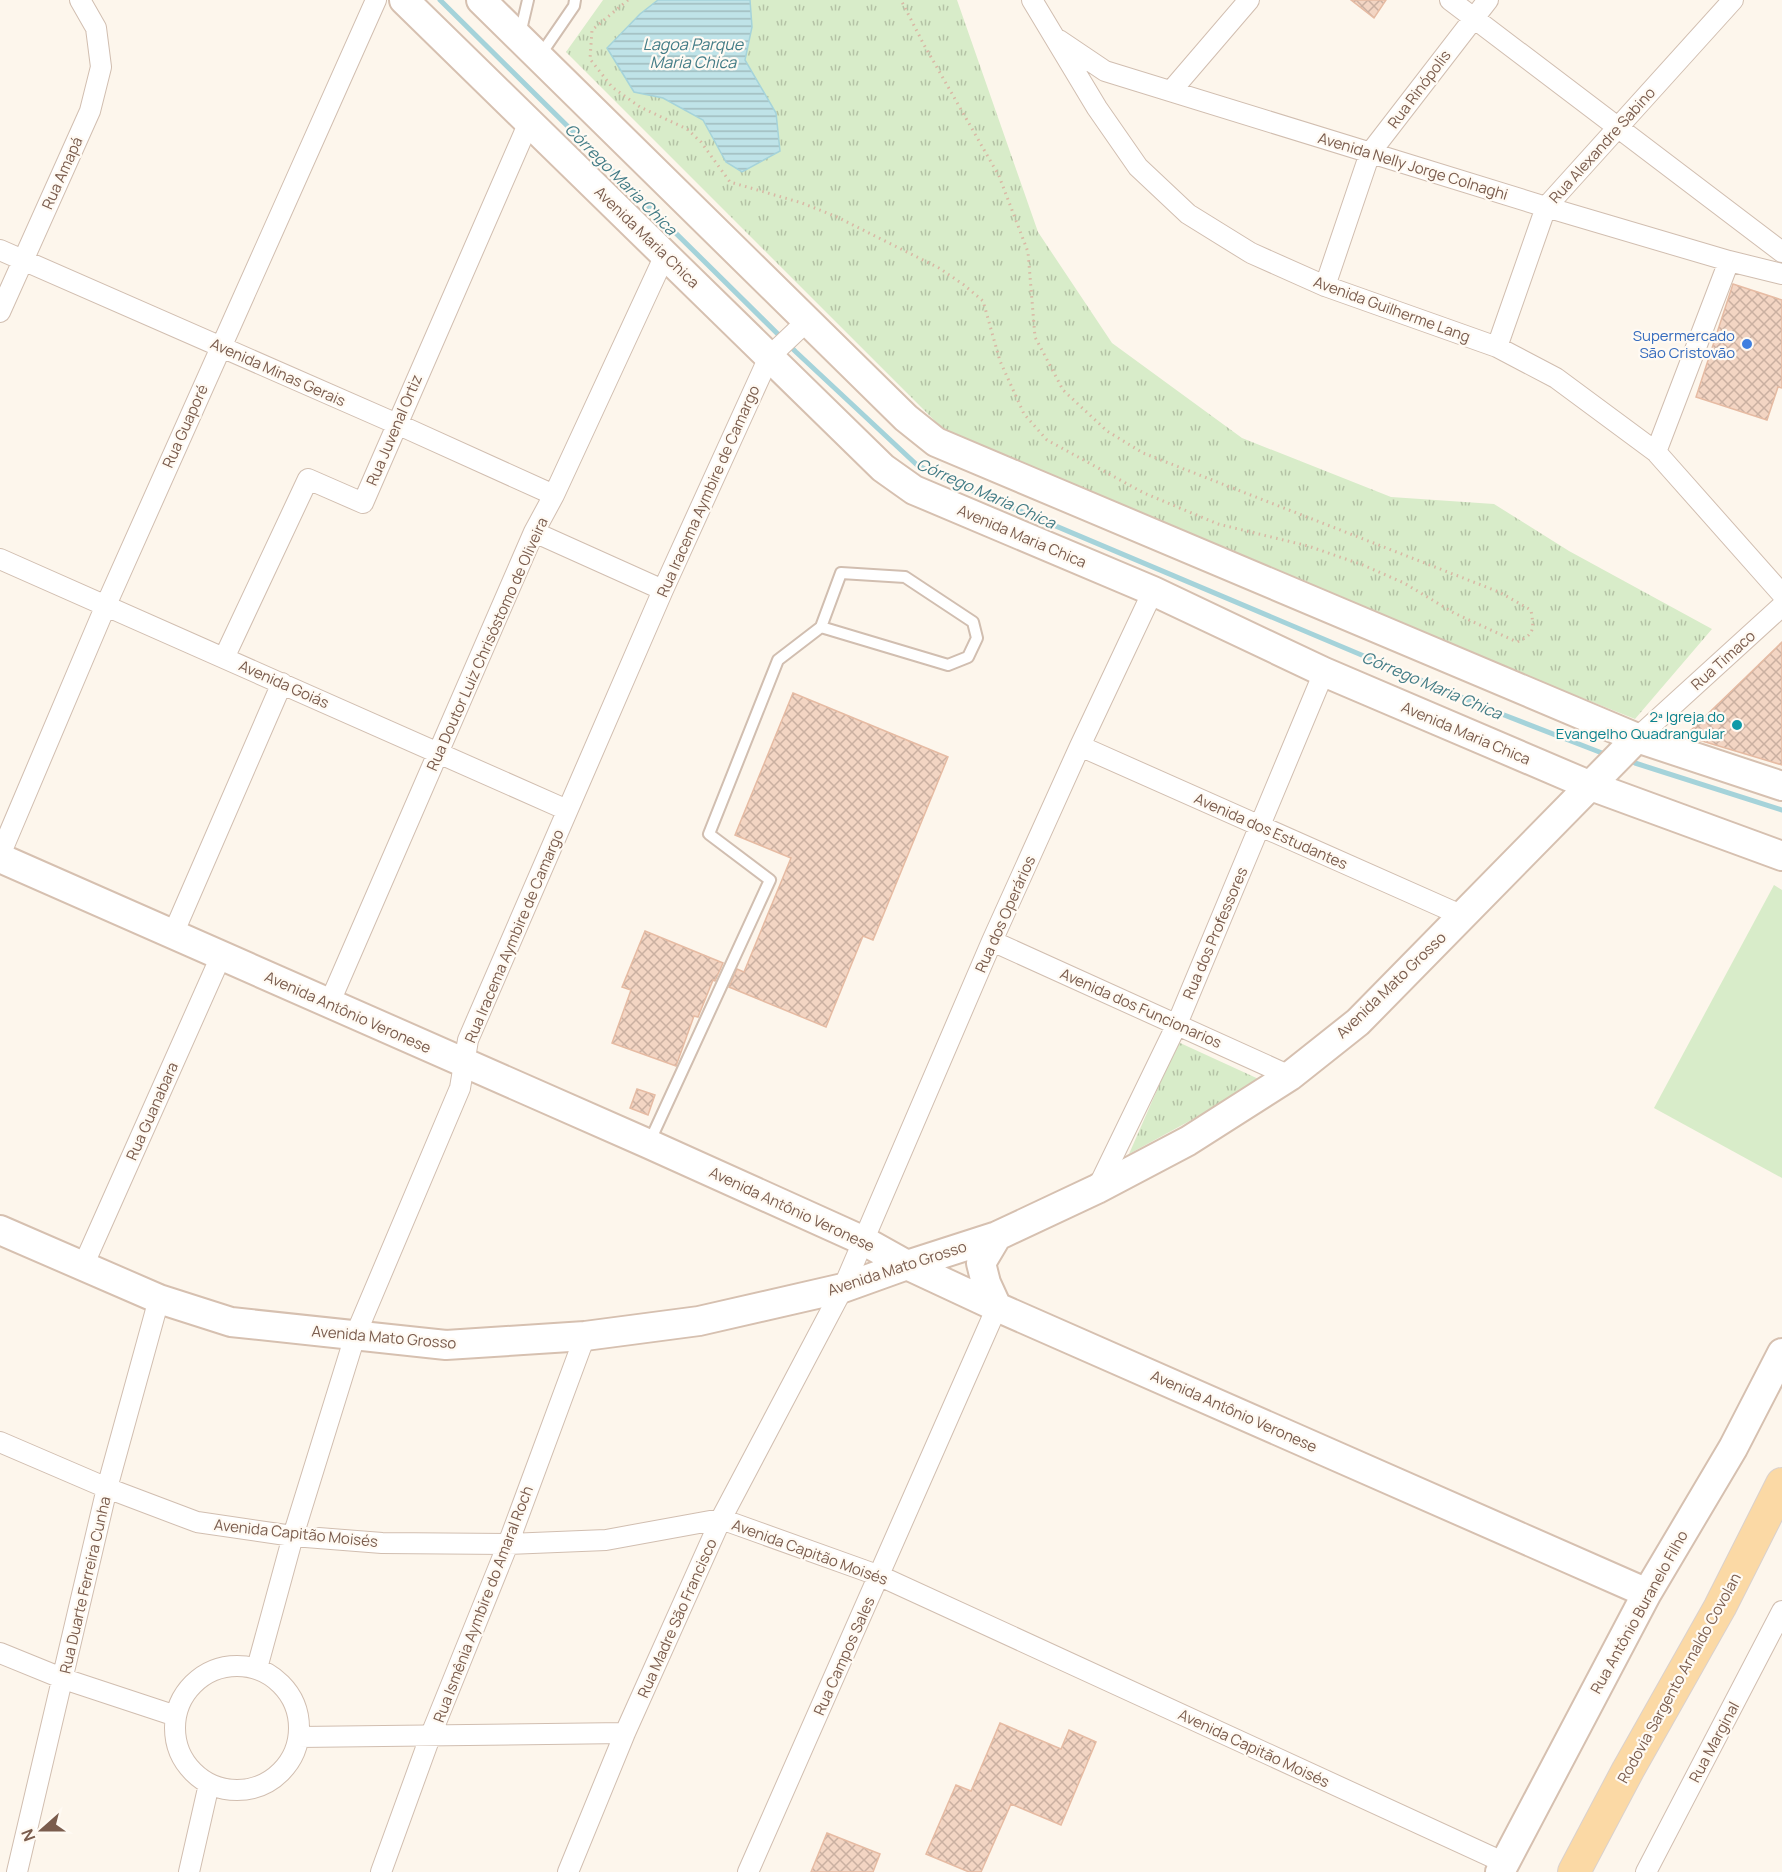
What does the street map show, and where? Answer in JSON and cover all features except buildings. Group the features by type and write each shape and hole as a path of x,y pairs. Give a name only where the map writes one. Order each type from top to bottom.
{"main road":[{"name":"Rodovia Sargento Arnaldo Covolan","path":"1574,1872 1628,1770 1720,1607 1782,1484"}],"street":[{"name":"Rua Amapá","path":"0,312 90,111 101,67 96,28 80,0"},
{"name":"Rua Guaporé","path":"0,857 106,605 376,0"},
{"name":"Avenida Maria Chica","path":"404,0 664,255 771,355 883,468 914,490 1153,591 1324,672 1591,786 1782,856"},
{"name":"Avenida Guilherme Lang","path":"1032,0 1096,108 1138,167 1188,214 1251,253 1325,286 1497,347 1556,378 1656,452 1782,594"},
{"path":"1171,91 1249,0"},
{"path":"1450,0 1782,252"},
{"name":"Rua Rinópolis","path":"1325,286 1370,153 1488,0"},
{"name":"Rua Alexandre Sabino","path":"1497,347 1546,207 1733,0"},
{"path":"488,3 529,47 805,323 906,418 936,442 1637,738 1782,786"},
{"name":"Avenida Nelly Jorge Colnaghi","path":"1053,36 1106,71 1546,207 1729,261 1782,274"},
{"name":"Rua Juvenal Ortiz","path":"224,658 308,479 363,503 529,122"},
{"name":"Avenida Minas Gerais","path":"0,250 554,495"},
{"name":"Rua Doutor Luiz Chrisóstomo de Oliveira","path":"329,1004 440,753 534,532 554,495 664,255"},
{"path":"1656,452 1729,261"},
{"path":"771,355 805,323"},
{"name":"Rua Iracema Aymbire de Camargo","path":"257,1668 292,1536 355,1336 460,1088 468,1040 663,590 771,355"},
{"path":"534,532 663,590"},
{"name":"Avenida Goiás","path":"0,559 567,810"},
{"name":"Rua dos Operários","path":"864,1241 992,941 1153,591"},
{"name":"Rua Timaco","path":"1637,738 1782,606"},
{"name":"Rua dos Professores","path":"1097,1189 1177,1024 1324,672"},
{"path":"173,934 282,683"},
{"name":"Avenida Mato Grosso","path":"1,1233 159,1299 231,1322 446,1346 585,1336 699,1321 843,1288 997,1236 1097,1189 1188,1141 1290,1076 1358,1022 1637,738"},
{"name":"Avenida dos Estudantes","path":"1080,746 1463,916"},
{"name":"Avenida Antônio Veronese","path":"0,857 864,1241 906,1265 997,1307 1647,1593"},
{"name":"Avenida dos Funcionarios","path":"992,941 1290,1076"},
{"name":"Rua Guanabara","path":"83,1266 221,956"},
{"path":"997,1236 981,1263 986,1283 997,1307"},
{"name":"Rua Madre São Francisco","path":"568,1872 625,1733 721,1520 843,1288 864,1241"},
{"name":"Rua Duarte Ferreira Cunha","path":"17,1872 107,1488 159,1299"},
{"name":"Rua Campos Sales","path":"748,1872 997,1307"},
{"name":"Rua Ismênia Aymbire do Amaral Roch","path":"381,1872 430,1737 508,1544 585,1336"},
{"name":"Rua Antônio Buranelo Filho","path":"1503,1868 1647,1593 1733,1448 1782,1353"},
{"name":"Avenida Capitão Moisés","path":"0,1442 107,1488 197,1522 292,1536 382,1543 508,1544 606,1539 721,1520 879,1576 1503,1868"},
{"name":"Rua Marginal","path":"1646,1872 1782,1611"},
{"path":"0,1653 64,1679 176,1716"},
{"path":"228,1666 257,1668 275,1679 290,1695 298,1716 299,1737 294,1754 282,1772 264,1785 251,1789 230,1790 209,1784 195,1774 182,1756 176,1737 176,1716 187,1691 203,1676 228,1666"},
{"path":"299,1737 625,1733"},
{"path":"189,1872 209,1784"},
{"path":"0,1868 10,1872"}],"lane":[{"path":"528,0 529,47"},
{"path":"529,47 574,6 575,0"},
{"path":"649,1144 770,880 709,834 778,660 821,627 841,573 905,577 973,622 977,638 968,657 948,665 821,627"}],"path":[{"path":"628,0 592,30 590,59 612,87 640,107 687,129 701,142 730,182 802,203 837,217 939,268 964,285 983,301 1000,361 1024,414 1047,440 1144,493 1208,520 1308,546 1363,565 1404,583 1454,614 1517,642 1528,637 1534,628 1531,610 1499,592 1143,453 1107,431 1063,390 1035,337 1028,252 999,176 901,0"}],"green space":[{"path":"603,0 957,0 1038,232 1112,343 1242,438 1391,497 1494,504 1569,551 1712,629 1635,719 1376,616 944,430 566,52"},
{"path":"1774,885 1782,890 1782,1178 1654,1108"},
{"path":"1178,1042 1263,1081 1129,1154"}],"water":[{"name":"Lagoa Parque Maria Chica","path":"658,0 750,0 752,27 745,60 776,113 780,151 742,172 726,162 703,120 663,98 634,92 607,48 640,14"}],"waterway":[{"name":"Córrego Maria Chica","path":"440,0 796,352 917,465 954,483 1499,713 1602,753"},
{"name":"Córrego Maria Chica","path":"1635,763 1782,810"}],"place":[{"name":"Supermercado São Cristovão","path":"1747,344"},
{"name":"2ª Igreja do Evangelho Quadrangular","path":"1737,725"}]}
